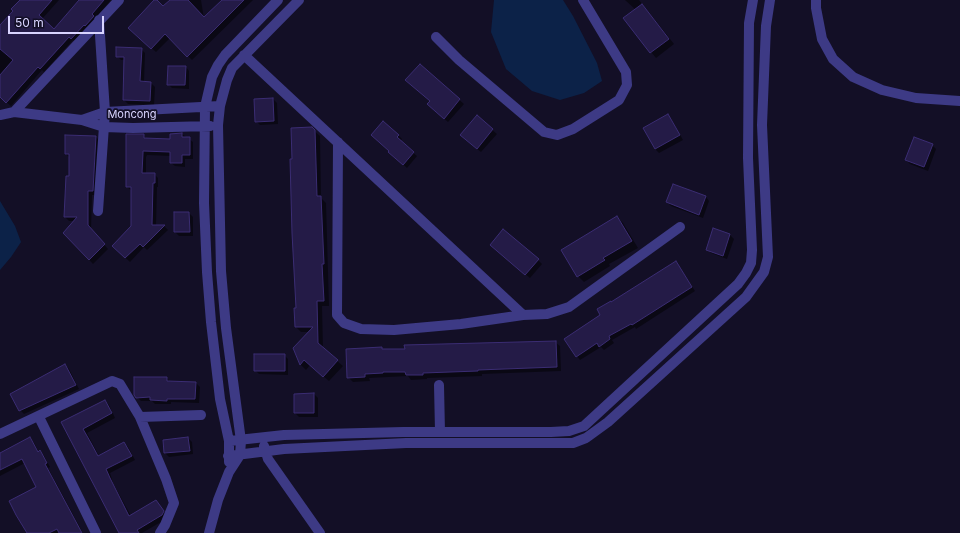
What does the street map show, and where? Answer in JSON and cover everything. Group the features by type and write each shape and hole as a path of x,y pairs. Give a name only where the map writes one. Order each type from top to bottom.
{"street":[{"path":"14,112 118,0"},
{"path":"229,472 229,441 220,399 207,279 204,203 205,107 212,77 218,65 278,0"},
{"path":"209,533 218,500 229,472 240,454 240,441 221,271 218,125 220,106 232,68 244,54 299,0"},
{"path":"436,36 459,60 544,132 556,135 573,129 619,100 626,85 626,72 583,0"},
{"path":"229,441 292,435 440,432 551,432 569,431 584,426 738,284 751,263 752,250 748,158 749,23 753,0"},
{"path":"228,456 284,449 406,443 573,443 586,438 608,422 746,297 764,272 768,257 762,125 766,26 770,0"},
{"path":"816,0 816,8 822,38 833,58 853,77 882,90 916,98 960,101"},
{"path":"98,211 105,112 99,20"},
{"path":"244,54 523,315"},
{"path":"82,120 105,112 220,106"},
{"name":"Moncong","path":"0,115 14,112 82,120 104,128 218,125"},
{"path":"338,142 337,315 344,323 361,329 394,330 461,324 523,315 547,314 569,307 680,227"},
{"path":"0,434 39,417 112,381 120,384 140,417 166,479 174,503 160,533"},
{"path":"438,385 440,432"},
{"path":"140,417 201,415"},
{"path":"39,417 96,533"},
{"path":"261,438 268,459 320,533"}],"water":[{"path":"494,0 563,0 573,16 597,63 602,81 584,93 560,100 532,91 506,69 491,32"},
{"path":"0,201 15,226 21,242 0,270"}],"building":[{"path":"20,0 52,0 39,15 54,29 79,0 104,0 92,14 94,16 85,26 84,25 71,39 69,37 40,69 38,67 6,103 0,97 0,75 13,60 0,49 0,25 13,11 11,9"},
{"path":"154,0 157,0 163,6 170,0 188,0 204,17 222,0 244,0 187,57 165,34 151,49 128,28"},
{"path":"642,4 669,39 650,53 623,18"},
{"path":"116,47 142,48 140,81 151,82 150,101 123,100 124,57 116,57"},
{"path":"420,64 460,99 444,119 427,104 430,101 405,80"},
{"path":"168,66 186,66 185,85 167,85"},
{"path":"273,98 274,121 255,122 254,99"},
{"path":"668,114 680,135 655,149 643,128"},
{"path":"477,115 493,129 477,149 460,135"},
{"path":"383,121 399,135 397,137 414,152 403,165 371,135"},
{"path":"312,127 315,130 317,196 321,196 324,264 322,264 324,301 317,301 318,343 338,360 323,377 304,360 300,365 293,348 313,327 295,327 294,308 296,308 290,159 292,159 291,128"},
{"path":"182,133 182,137 190,137 190,155 182,155 182,163 170,163 170,152 143,151 142,173 155,173 155,183 153,183 152,225 165,225 143,247 140,244 125,258 112,246 131,226 131,187 126,187 126,134 144,134 144,138 170,139 170,134"},
{"path":"65,135 96,136 93,191 88,191 88,225 105,244 89,260 63,233 77,217 64,217 66,176 69,176 69,154 65,154"},
{"path":"914,137 933,144 924,167 905,160"},
{"path":"673,184 706,196 699,215 666,202"},
{"path":"174,212 189,212 190,232 174,232"},
{"path":"617,216 632,241 603,258 605,260 577,277 561,250"},
{"path":"713,228 730,234 723,256 706,250"},
{"path":"503,229 539,259 525,275 490,245"},
{"path":"676,261 692,287 632,325 631,324 609,336 610,339 599,347 597,343 576,357 564,339 600,315 597,309 611,302"},
{"path":"556,341 557,367 423,373 423,375 406,375 405,372 383,372 365,374 365,377 347,378 346,349 382,347 382,349 405,349 404,345"},
{"path":"254,354 285,354 285,371 254,371"},
{"path":"65,364 76,385 19,411 10,394"},
{"path":"134,377 167,377 167,381 196,382 195,399 167,399 167,401 150,400 150,397 136,398 134,395"},
{"path":"314,393 314,413 294,413 294,394"},
{"path":"105,400 112,413 83,429 98,456 124,442 132,456 106,469 129,516 156,500 164,511 162,515 137,530 139,533 119,533 61,422"},
{"path":"30,437 38,452 40,450 47,463 45,464 82,533 59,533 57,529 49,533 27,533 16,515 9,501 36,487 22,459 0,470 0,453"},
{"path":"188,437 190,451 164,453 163,440"}]}
